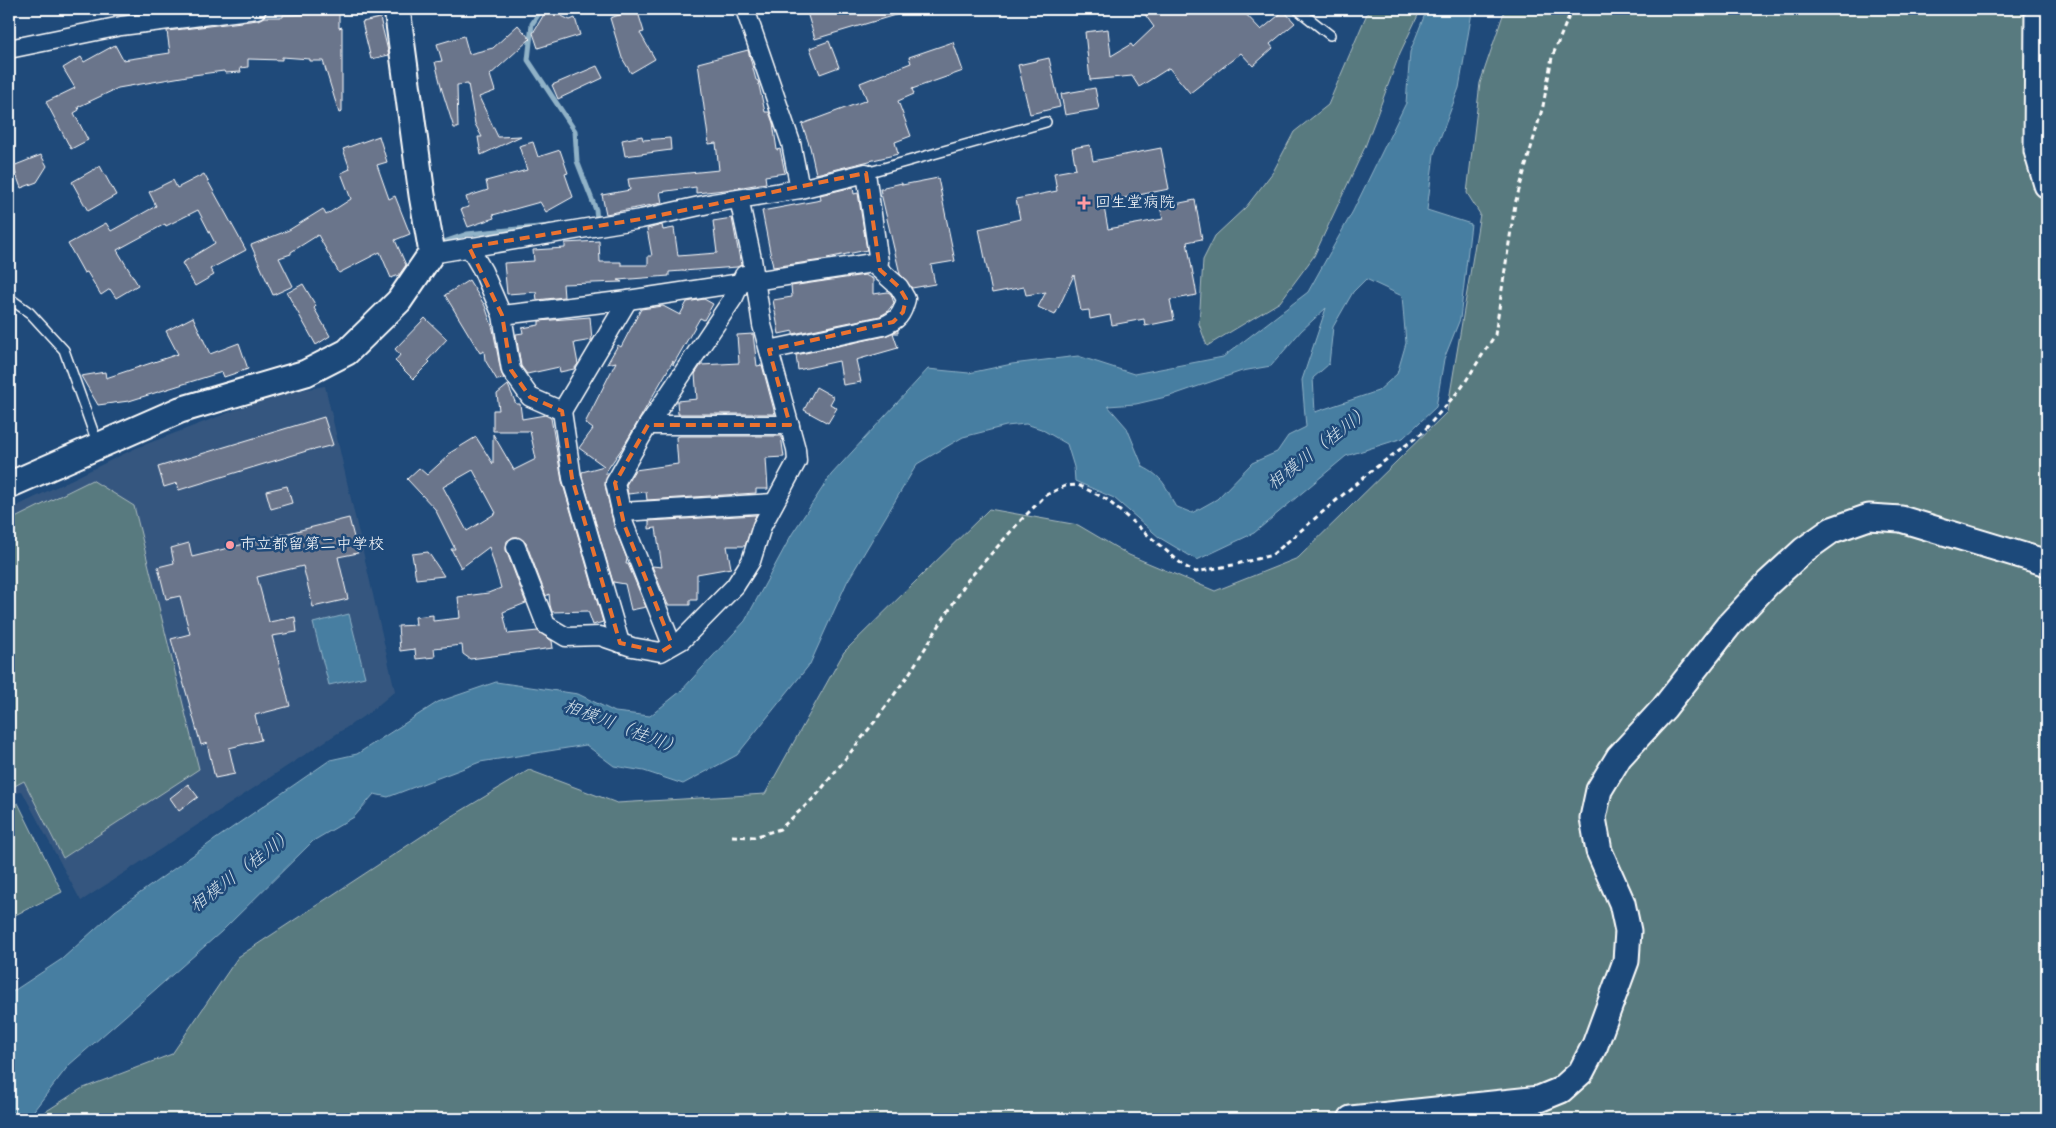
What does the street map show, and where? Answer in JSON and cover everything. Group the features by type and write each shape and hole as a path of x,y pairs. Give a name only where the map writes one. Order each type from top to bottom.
{"street":[{"path":"9,49 121,26 257,9"},
{"path":"9,485 180,410 306,373 347,352 399,301 431,254 397,9"},
{"path":"745,9 791,142 800,188"},
{"path":"2038,14 2037,151 2047,185"},
{"path":"431,254 641,219 713,203 866,174 879,262 628,300 502,315"},
{"path":"516,547 546,625 566,637 600,636 620,643 661,652 682,640 735,586 751,561 762,526 797,461 790,425 748,281 752,259 739,199"},
{"path":"469,247 484,271 502,315 511,370 530,398 562,411"},
{"path":"769,350 882,326 892,322 903,312 906,299 899,287 872,263"},
{"path":"672,645 627,532 615,483 648,425 734,297 748,281"},
{"path":"620,643 572,478 562,411 628,300"},
{"path":"648,425 790,425"},
{"path":"621,512 774,503"},
{"path":"1352,1119 1539,1099 1561,1090 1581,1072 1595,1045 1626,961 1628,931 1622,903 1599,851 1594,818 1599,790 1619,757 1664,708 1729,625 1768,583 1804,550 1832,530 1868,517 1901,519 2047,564"}],"lane":[{"path":"1297,9 1330,35"},
{"path":"866,174 1046,122"},
{"path":"9,298 30,313 64,350 98,445"}],"path":[{"path":"732,836 754,838 780,829 816,796 876,720 909,674 967,581 1046,495 1065,486 1078,485 1106,498 1184,566 1196,572 1272,555 1371,471 1422,432 1462,387 1495,336 1515,204 1543,106 1552,57 1572,9"}],"highlighted area":[{"path":"866,173 880,270 899,287 906,299 903,312 893,322 769,350 790,425 648,425 615,483 624,524 672,645 661,652 620,643 572,478 562,411 530,397 511,370 502,315 469,247 641,219"}],"shaded area":[{"path":"325,386 395,691 370,712 81,901 22,791 9,797 9,510 136,448 278,394"}],"green space":[{"path":"1369,9 1421,9 1400,53 1365,147 1314,256 1280,302 1207,346 1199,324 1203,260 1215,236 1246,207 1273,172 1294,132 1328,105"},
{"path":"1505,9 2047,9 2047,1119 34,1119 81,1089 172,1054 238,957 451,817 529,770 617,803 765,794 844,652 989,509 1078,525 1129,555 1215,591 1298,558 1447,412 1480,214 1467,193 1480,83"},
{"path":"92,480 134,506 199,769 63,858 24,781 9,789 9,521"},
{"path":"18,803 62,892 9,918 9,808"}],"water":[{"name":"相模川（桂川）","path":"1427,9 1475,9 1472,12 1459,88 1434,154 1427,210 1471,224 1460,319 1444,359 1436,407 1403,438 1346,456 1254,533 1197,560 1160,538 1114,498 1075,481 1074,467 1067,444 1041,429 1026,424 1006,426 963,437 917,464 847,582 810,664 737,755 683,784 644,771 614,766 586,745 480,762 388,797 374,794 354,817 313,841 221,932 69,1065 28,1118 9,1119 9,994 62,959 115,911 330,760 357,754 438,702 496,682 578,694 615,712 650,716 681,691 745,621 792,534 831,475 928,369 969,373 1012,364 1078,356 1134,374 1223,357 1308,292 1353,211 1406,103 1410,52","holes":["1366,279 1402,296 1406,343 1397,374 1378,391 1315,412 1313,378 1329,364 1333,327 1353,292","1326,308 1302,380 1306,427 1288,436 1277,452 1252,463 1217,499 1192,513 1175,506 1160,478 1143,467 1127,428 1108,406 1136,404 1170,396 1242,371 1271,366 1301,331"]},
{"path":"349,614 365,677 329,685 313,623"}],"building":[{"path":"547,9 570,20 575,18 580,35 538,48 533,33"},
{"path":"637,9 644,32 640,33 655,59 631,73 622,58 610,18"},
{"path":"806,9 823,9 825,14 843,9 902,9 902,13 815,39"},
{"path":"1141,9 1241,9 1261,30 1284,11 1295,23 1270,44 1273,48 1253,66 1241,53 1190,93 1169,68 1139,87 1132,76 1090,80 1085,32 1108,29 1111,56 1131,44 1133,47 1154,27"},
{"path":"311,11 339,11 339,28 342,27 342,112 339,113 323,61 282,57 282,60 248,59 248,67 240,68 241,72 225,73 224,71 193,75 118,88 78,107 79,110 74,113 88,140 71,149 46,102 75,88 63,68 81,57 84,62 115,45 123,60 170,53 167,31 258,20 264,17 311,14"},
{"path":"380,18 389,55 371,59 362,22"},
{"path":"518,25 530,39 490,75 495,91 479,97 498,137 521,136 481,155 478,137 482,137 475,124 468,84 457,85 458,128 454,128 435,62 442,61 437,44 464,36 469,54 493,48"},
{"path":"829,41 839,67 820,74 810,48"},
{"path":"953,42 963,71 912,89 914,94 898,101 911,136 895,142 898,154 816,174 810,147 802,124 867,100 860,83 911,63 909,57"},
{"path":"748,50 765,112 769,112 773,123 777,150 780,149 785,173 765,176 766,183 725,190 696,193 696,187 660,192 662,203 606,214 602,195 630,190 628,179 719,170 716,143 709,144 698,63"},
{"path":"1049,58 1060,107 1030,114 1018,65"},
{"path":"597,66 603,78 558,99 552,85"},
{"path":"1095,88 1099,109 1065,115 1061,94"},
{"path":"379,136 387,162 377,165 389,199 395,196 410,234 395,240 406,265 399,275 391,278 380,252 339,273 318,235 291,252 291,254 279,258 293,286 273,295 251,245 289,230 323,209 326,215 351,199 341,173 350,169 343,149"},
{"path":"642,136 643,140 670,138 671,150 625,156 622,140"},
{"path":"533,142 538,157 560,150 568,173 565,174 573,197 546,212 540,202 493,215 494,218 468,227 461,209 469,207 466,197 488,190 486,181 527,170 519,146"},
{"path":"1090,145 1093,161 1161,148 1169,189 1103,202 1108,229 1163,219 1160,207 1195,200 1202,239 1187,242 1197,295 1170,300 1174,320 1145,326 1144,319 1112,325 1110,315 1090,319 1089,310 1081,311 1074,275 1055,315 1038,307 1046,292 1026,295 1024,287 992,293 979,229 1020,219 1016,199 1057,191 1054,173 1076,169 1072,148"},
{"path":"41,155 47,166 37,182 21,188 13,166"},
{"path":"100,166 116,195 88,211 72,182"},
{"path":"204,174 246,250 210,269 214,275 195,286 182,263 215,243 198,210 166,226 165,224 117,250 138,285 116,298 110,289 101,295 87,272 84,273 68,244 106,223 111,231 156,206 149,192 173,180 177,188"},
{"path":"938,178 955,261 931,265 935,284 912,288 900,274 880,189 902,183 902,185"},
{"path":"853,187 854,194 858,193 867,250 827,258 829,259 773,267 762,211 821,200 820,195"},
{"path":"732,218 741,265 737,267 669,272 669,276 618,280 622,282 563,284 564,297 537,300 536,292 507,294 504,263 534,261 533,250 565,248 565,243 599,241 600,262 621,262 621,265 648,265 648,256 652,256 647,229 662,225 663,230 674,228 678,256 717,253 713,221"},
{"path":"865,275 873,279 873,294 888,292 891,294 894,303 887,312 880,316 793,334 793,331 779,334 773,300 792,297 791,286"},
{"path":"469,280 485,306 493,329 504,379 497,380 485,360 484,351 480,353 445,295"},
{"path":"303,284 330,336 316,345 287,293"},
{"path":"704,299 713,304 704,320 700,318 625,444 605,473 609,473 605,485 614,526 627,559 626,564 628,564 646,607 631,610 625,584 613,582 582,476 582,472 604,466 579,448 593,429 585,423 616,362 607,364 618,345 621,347 641,309 663,306 680,315 687,302"},
{"path":"193,317 210,354 239,343 248,369 224,377 222,372 129,401 98,405 81,376 105,372 106,378 178,354 166,331"},
{"path":"590,317 592,340 574,343 578,364 574,369 560,372 559,367 527,374 521,366 516,334 523,333 522,328 539,325 539,321"},
{"path":"425,318 447,339 428,360 430,362 413,379 395,361 400,355 395,349"},
{"path":"898,330 898,333 893,333 898,348 856,360 861,382 843,385 839,361 798,370 796,355 885,336"},
{"path":"753,334 757,366 762,365 775,414 678,414 677,401 697,399 695,374 701,365 739,363 737,335"},
{"path":"508,385 516,404 520,404 522,419 545,415 551,418 562,481 603,622 593,625 588,611 552,612 549,594 546,596 526,543 518,537 513,537 507,541 506,550 526,603 503,612 508,634 538,631 552,641 553,648 470,659 463,654 462,645 434,648 435,657 416,659 415,649 400,651 398,626 416,625 415,617 433,615 433,621 460,618 458,597 488,593 501,588 489,547 461,568 451,549 455,549 435,509 407,479 419,468 427,475 448,454 476,437 493,464 493,434 514,470 536,459 530,431 493,431 493,410 499,410 497,394","holes":["473,470 496,513 467,531 443,487"]},
{"path":"816,387 834,397 830,404 837,408 828,423 804,410"},
{"path":"324,417 333,445 313,449 179,490 177,483 164,487 158,467"},
{"path":"781,436 784,457 766,458 768,489 756,489 756,493 647,500 646,492 628,494 626,485 635,470 678,464 676,437"},
{"path":"287,486 292,503 271,509 266,491"},
{"path":"756,515 745,546 727,546 731,568 697,574 697,600 690,600 690,605 668,605 652,566 662,567 656,528 649,529 649,521"},
{"path":"349,518 358,553 338,557 348,599 313,607 303,566 257,577 269,622 295,617 297,632 272,636 290,706 255,715 261,740 229,748 235,774 215,778 207,743 201,745 171,639 190,634 180,596 166,599 158,567 174,563 171,548 189,543 192,557"},
{"path":"428,552 444,576 416,579 412,554"},
{"path":"188,784 198,797 179,811 170,798"}],"waterway":[{"path":"542,9 532,24 528,60 575,131 577,161 596,210 596,221"},
{"path":"438,244 467,234 550,226"}],"place":[{"name":"回生堂病院","path":"1084,203"},
{"name":"市立都留第二中学校","path":"230,545"}]}
